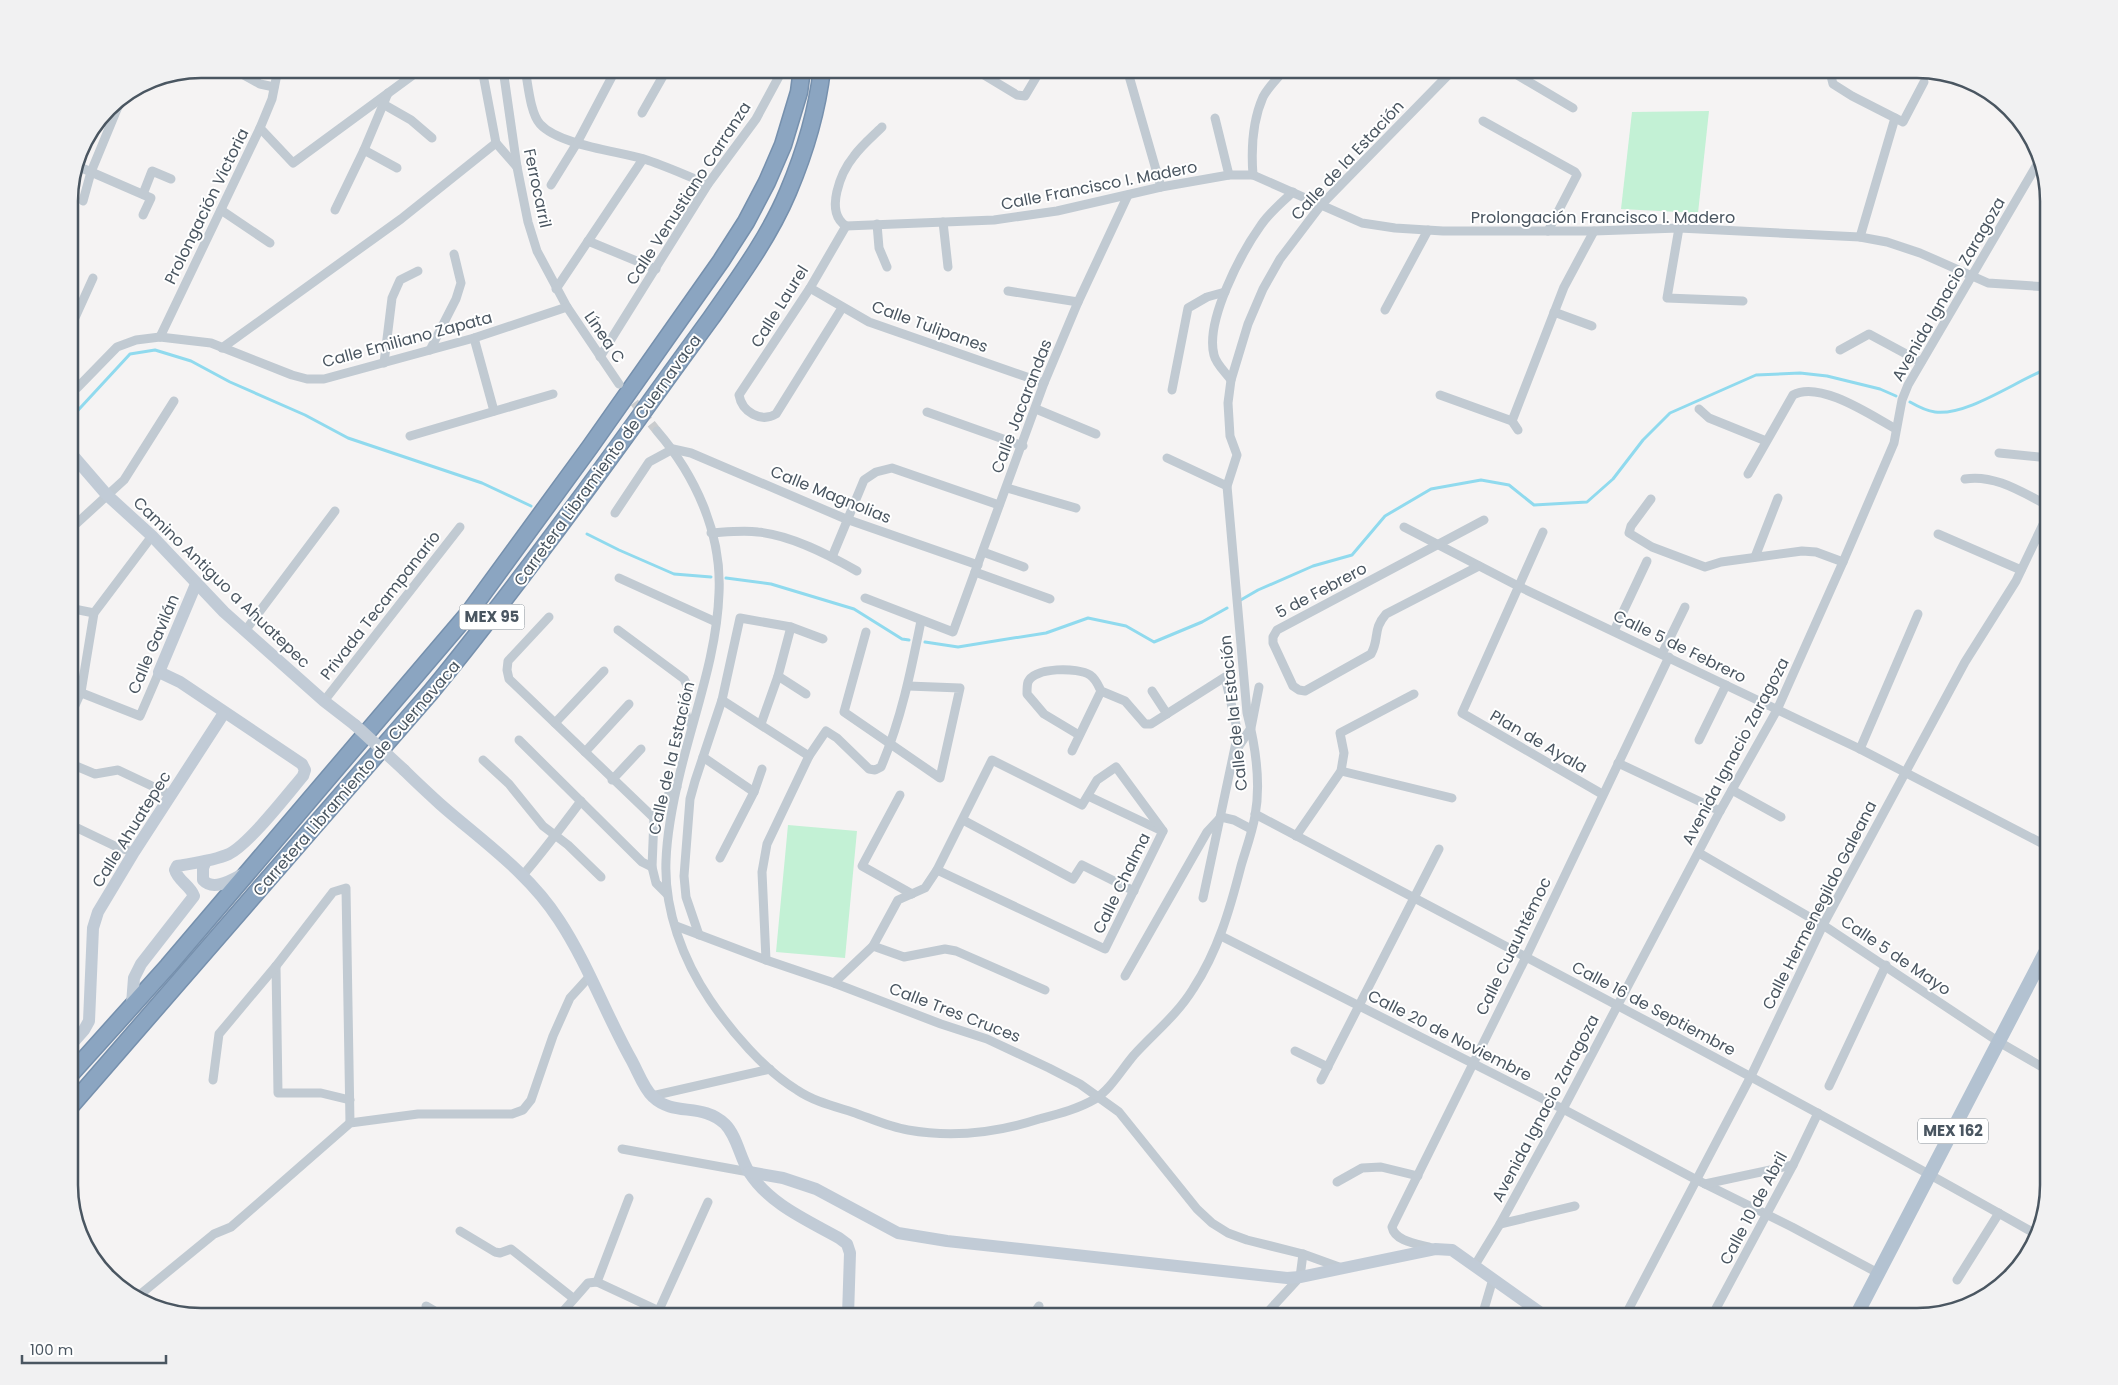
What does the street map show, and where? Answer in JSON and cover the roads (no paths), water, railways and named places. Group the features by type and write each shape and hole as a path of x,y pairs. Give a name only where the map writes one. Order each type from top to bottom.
{"highway":[{"name":"Carretera Libramiento de Cuernavaca","path":"78,1066 168,966 468,614 722,261 767,182 783,145 799,92 801,78"},
{"name":"Carretera Libramiento de Cuernavaca","path":"78,1098 430,694 483,628 609,459 742,275 768,231 788,194 804,150 819,95 821,78"}],"main road":[{"name":"MEX 162","path":"1860,1308 2040,962"}],"street":[{"path":"249,78 260,84 274,87"},
{"name":"Prolongación Victoria","path":"160,337 260,128 272,98 276,78"},
{"path":"260,128 293,164 409,78"},
{"path":"484,78 496,143 517,168"},
{"name":"Ferrocarril","path":"504,78 517,168 528,222 537,251 567,307"},
{"path":"527,78 534,115 540,124 550,131 577,143 643,159 708,184"},
{"path":"551,185 577,143 611,78"},
{"path":"642,113 663,78"},
{"name":"Calle Venustiano Carranza","path":"600,357 708,184 756,120 778,78"},
{"path":"989,78 1017,95 1025,96 1036,78"},
{"path":"1130,78 1160,187"},
{"path":"1253,175 1252,136 1257,115 1264,96 1278,78"},
{"name":"Calle de la Estación","path":"656,431 673,450 692,479 705,508 718,560 719,589 716,622 702,692 692,724 668,830 666,862 667,894 684,953 710,999 730,1028 770,1069 796,1090 816,1100 906,1130 950,1135 988,1132 1015,1127 1078,1107 1099,1097 1135,1055 1176,1013 1194,988 1222,936 1255,814 1257,783 1251,728 1247,713 1227,486 1237,455 1230,436 1228,403 1231,380 1248,324 1263,289 1280,259 1321,205 1445,78"},
{"path":"1522,78 1573,108"},
{"path":"1832,78 1833,84 1852,96 1903,122 1924,82"},
{"path":"335,210 364,150 388,93"},
{"path":"384,104 411,120 432,138"},
{"path":"83,201 91,172 116,112"},
{"path":"1215,118 1229,175"},
{"path":"1860,237 1895,118"},
{"path":"1483,121 1576,172 1578,175 1548,231"},
{"path":"846,226 838,222 835,213 834,202 841,182 847,166 855,154 882,127"},
{"path":"222,348 400,219 496,143"},
{"path":"364,150 397,168"},
{"path":"556,289 643,159"},
{"name":"Avenida Ignacio Zaragoza","path":"1475,1265 1500,1224 1563,1109 1720,811 1777,710 1894,443 1908,385 2036,167"},
{"path":"82,168 147,196"},
{"path":"143,215 152,171 171,179"},
{"name":"Calle Francisco I. Madero","path":"846,226 994,220 1057,211 1160,187 1229,175 1253,175 1321,205"},
{"path":"1231,380 1214,357 1212,343 1225,292 1244,252 1262,223 1293,192"},
{"name":"Calle Jacarandas","path":"921,621 953,632 1023,446 1044,383 1078,302 1128,195"},
{"name":"Prolongación Francisco I. Madero","path":"1321,205 1362,223 1428,230 1594,231 1679,228 1860,237 1887,242 1920,253 1972,276"},
{"path":"221,210 270,243"},
{"path":"943,222 948,267"},
{"path":"876,224 879,248 887,267"},
{"name":"Calle Laurel","path":"842,308 776,414 770,418 761,418 745,408 740,402 739,395 810,288 846,226"},
{"path":"1679,228 1667,298 1743,301"},
{"path":"1385,310 1428,230"},
{"path":"1512,421 1564,287 1594,231"},
{"path":"588,241 656,269"},
{"path":"430,350 456,300 461,283 454,254"},
{"path":"384,363 392,298 400,280 418,270"},
{"path":"1972,276 1988,283 2040,286"},
{"path":"78,312 94,278"},
{"name":"Calle Tulipanes","path":"810,288 842,308 886,328 1044,383"},
{"path":"1008,291 1078,302"},
{"path":"1172,390 1188,308 1207,296 1225,292"},
{"name":"Calle Emiliano Zapata","path":"78,387 117,346 136,340 160,337 211,343 307,379 324,379 474,338 567,307"},
{"name":"Línea C","path":"567,307 620,384"},
{"path":"1554,312 1592,326"},
{"path":"1840,350 1869,334 1921,362"},
{"path":"474,338 494,411"},
{"path":"1748,474 1793,394 1800,391 1832,396 1896,429"},
{"path":"410,436 553,394"},
{"path":"1440,395 1512,421 1518,430"},
{"path":"78,522 124,480 174,401"},
{"path":"1036,409 1096,434"},
{"path":"1699,409 1709,418 1766,441"},
{"path":"927,412 1023,446"},
{"path":"615,513 649,462 673,450"},
{"name":"Calle Magnolias","path":"673,450 691,453 846,519 977,568 1050,599"},
{"path":"1999,453 2040,457"},
{"path":"1167,458 1227,486"},
{"name":"Camino Antiguo a Ahuatepec","path":"78,461 107,495 152,536 196,584 245,631 324,701 355,725 441,805 486,841 523,875 557,917 578,950 614,1029 652,1096"},
{"path":"832,557 846,519 864,480 876,472 892,468 999,506"},
{"path":"1965,479 1979,478 1993,481 2009,486 2040,502"},
{"path":"1007,488 1076,508"},
{"path":"1651,498 1631,526 1629,533 1652,548 1705,566 1802,551 1816,552 1843,562"},
{"path":"1754,557 1778,498"},
{"path":"245,631 335,510"},
{"name":"5 de Febrero","path":"1479,566 1386,614 1379,622 1376,632 1376,645 1371,654 1305,691 1293,686 1273,643 1273,637 1277,630 1484,520"},
{"name":"Privada Tecampanario","path":"324,701 460,527"},
{"name":"Calle 5 de Febrero","path":"1404,528 1520,587 1860,749 2040,842"},
{"path":"711,533 742,530 782,537 832,557 857,570"},
{"name":"Calle Hermenegildo Galeana","path":"1629,1308 1695,1179 1751,1076 1823,925 1904,773 1965,662 2020,570 2040,530"},
{"path":"1520,587 1543,532"},
{"path":"1938,534 2020,570"},
{"path":"78,699 81,692 94,613 152,536"},
{"path":"983,552 1024,567"},
{"path":"1614,631 1647,561"},
{"path":"619,578 716,622"},
{"name":"Calle Gavilán","path":"81,692 140,716 196,584"},
{"name":"Plan de Ayala","path":"1520,587 1462,713 1602,794"},
{"path":"766,960 762,872 767,844 809,756 826,731 837,738 869,768 875,770 882,766 891,744 908,686 921,621 864,598"},
{"name":"Calle Cuauhtémoc","path":"1435,1249 1398,1238 1393,1233 1392,1226 1526,957 1602,794 1618,764 1666,655 1684,607"},
{"path":"78,610 94,613"},
{"path":"1860,749 1918,614"},
{"path":"548,617 508,661 509,679 612,780 654,818"},
{"path":"699,935 686,898 684,876 690,799 694,780 722,700 740,618 791,627 823,639"},
{"path":"761,724 778,676 791,627"},
{"path":"618,630 684,679 688,693 684,706 685,717 692,724"},
{"path":"866,632 844,712 940,778 960,688 908,686"},
{"path":"1079,735 1039,709 1027,694 1028,682 1034,675 1053,670 1072,669 1089,674 1095,679 1101,691 1124,700 1144,724 1151,724 1225,676 1238,733 1203,898"},
{"path":"555,723 604,671"},
{"path":"132,1004 134,978 141,964 194,896 192,890 176,875 175,870 177,866 206,861 229,854 242,846 303,776 304,770 302,764 180,682 159,672"},
{"path":"778,676 806,694"},
{"path":"1699,740 1726,685"},
{"path":"1235,751 1251,728 1259,687"},
{"path":"1072,751 1101,691"},
{"path":"1152,691 1167,714"},
{"path":"1296,836 1341,771 1344,752 1340,733 1414,694"},
{"path":"722,700 809,756"},
{"path":"585,752 628,704"},
{"name":"Calle Ahuatepec","path":"78,1037 88,1021 93,928 98,912 134,852 224,713"},
{"path":"519,740 642,862 652,867"},
{"path":"612,780 640,749"},
{"path":"703,757 754,792"},
{"path":"483,760 509,784 543,826 601,877"},
{"path":"834,983 873,946 898,900 924,888 937,870 992,760 1082,805 1097,780 1116,767 1163,831"},
{"path":"1618,764 1720,811"},
{"path":"78,767 95,774 118,770 171,795"},
{"path":"720,858 754,792 762,769"},
{"path":"1341,771 1452,798"},
{"path":"667,894 656,883 652,867 654,818 668,794 677,787"},
{"path":"1732,790 1781,817"},
{"path":"900,794 862,866 912,894"},
{"path":"1088,796 1163,831"},
{"path":"523,875 542,855 581,801"},
{"name":"Calle 16 de Septiembre","path":"1255,814 1751,1076 2031,1232"},
{"path":"1221,817 1234,820 1251,829"},
{"path":"1124,976 1208,832 1221,817"},
{"path":"963,820 1073,879 1082,865 1134,891"},
{"path":"78,828 119,848 134,852"},
{"name":"Calle Chalma","path":"937,870 1105,949 1163,831"},
{"path":"1321,1080 1439,849"},
{"name":"Calle 5 de Mayo","path":"1699,852 1823,925 1886,965 1999,1042 2040,1066"},
{"path":"206,861 203,868 203,880 212,886 222,884 247,873"},
{"path":"213,1080 220,1034 333,892 346,888 350,1123"},
{"name":"Calle Tres Cruces","path":"676,926 941,1024 987,1038 1080,1084 1119,1112 1197,1209 1212,1223 1228,1233 1247,1240 1302,1254 1339,1267"},
{"name":"Calle 20 de Noviembre","path":"1222,936 1563,1109 1878,1273"},
{"path":"873,946 904,957 945,949 956,951 1045,990"},
{"path":"1829,1086 1886,965"},
{"path":"276,966 278,1093 321,1093 350,1100"},
{"path":"142,1293 214,1234 231,1227 350,1123 418,1114 512,1114 523,1110 531,1100 553,1036 570,998 590,976"},
{"path":"1295,1051 1328,1067"},
{"path":"652,1096 770,1069"},
{"path":"652,1096 665,1106 712,1113 727,1126 749,1172 768,1195 782,1206 840,1238 847,1244 850,1253 848,1308"},
{"name":"Calle 10 de Abril","path":"1716,1308 1767,1216 1818,1113"},
{"path":"622,1149 783,1178 816,1189 898,1233 922,1238 1287,1278 1300,1277 1339,1267 1435,1249 1452,1250 1534,1308"},
{"path":"1705,1184 1793,1165"},
{"path":"1337,1182 1362,1168 1381,1167 1418,1176"},
{"path":"597,1282 629,1198"},
{"path":"658,1308 708,1202"},
{"path":"1500,1224 1574,1206"},
{"path":"1957,1280 1999,1213"},
{"path":"460,1231 495,1252 500,1253 511,1249 573,1298"},
{"path":"1407,1240 1408,1254"},
{"path":"1271,1308 1300,1277 1302,1254"},
{"path":"1485,1308 1494,1279"},
{"path":"565,1308 588,1283 597,1282 646,1308"}],"waterway":[{"path":"78,410 130,354 155,350 191,361 230,382 305,415 348,438 482,483 531,506"},
{"path":"1910,402 1935,412 1962,409 2040,372"},
{"path":"1239,601 1258,590 1313,566 1352,555 1385,516 1431,489 1481,480 1509,485 1534,505 1587,502 1613,479 1643,440 1670,413 1756,375 1800,373 1827,376 1880,389 1896,396"},
{"path":"587,534 674,574 711,577"},
{"path":"726,578 771,584 854,609 902,639 909,640"},
{"path":"925,642 958,647 1046,633 1088,618 1126,626 1154,642 1202,622 1227,608"}],"tunnel":[{"path":"626,392 657,431"}]}
